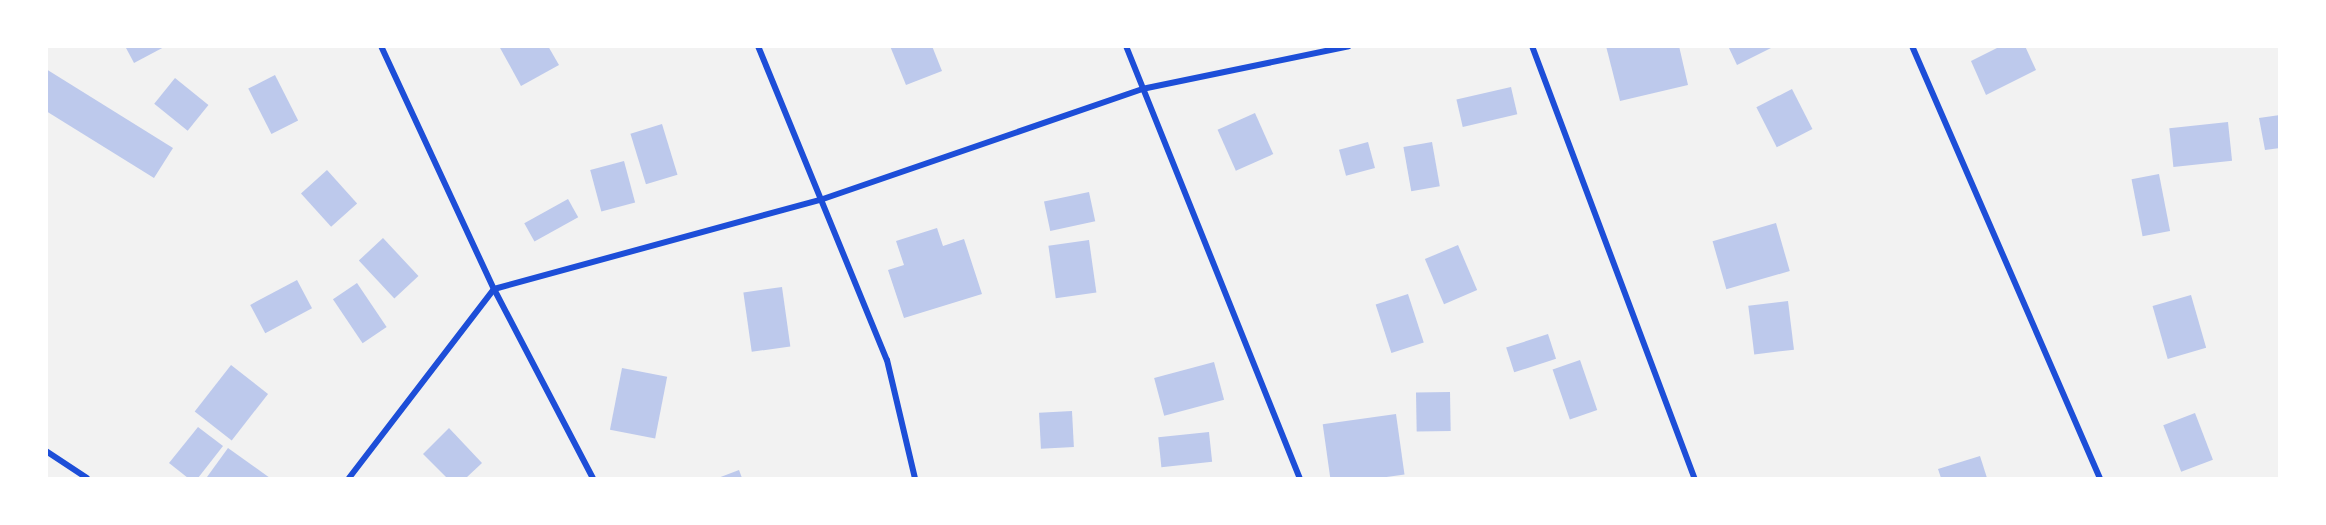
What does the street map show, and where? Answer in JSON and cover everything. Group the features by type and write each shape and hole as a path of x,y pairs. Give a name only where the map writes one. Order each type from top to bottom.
{"street":[{"path":"381,46 494,289 593,478"},
{"path":"758,46 887,360 915,478"},
{"path":"1126,46 1300,478"},
{"path":"349,478 494,289 820,200 1142,88 1349,46"},
{"path":"1532,46 1694,478"},
{"path":"1912,46 2100,478"},
{"path":"46,451 87,478"}],"building":[{"path":"125,46 166,46 134,63"},
{"path":"499,46 548,46 559,65 521,86"},
{"path":"890,46 932,46 942,71 906,85"},
{"path":"1606,46 1679,46 1688,85 1620,101"},
{"path":"1728,46 1775,46 1737,65"},
{"path":"2001,46 2025,46 2036,70 1986,95 1971,61"},
{"path":"46,69 173,148 154,178 46,111"},
{"path":"275,75 298,120 271,134 248,89"},
{"path":"175,78 208,105 188,131 154,104"},
{"path":"1511,87 1517,114 1463,127 1456,100"},
{"path":"1792,89 1812,129 1777,147 1756,107"},
{"path":"1255,113 1273,154 1236,171 1218,130"},
{"path":"2280,115 2280,148 2265,150 2259,118"},
{"path":"2228,122 2232,161 2173,167 2169,128"},
{"path":"662,124 677,175 646,184 630,134"},
{"path":"1368,142 1375,168 1346,176 1339,150"},
{"path":"1432,142 1440,186 1411,191 1403,147"},
{"path":"624,161 635,203 601,212 590,170"},
{"path":"327,170 357,203 331,227 301,193"},
{"path":"2159,174 2170,231 2143,236 2132,179"},
{"path":"1089,192 1095,221 1050,231 1044,202"},
{"path":"568,199 578,217 534,242 524,223"},
{"path":"1776,223 1790,271 1726,289 1713,241"},
{"path":"937,228 943,246 964,239 982,294 904,318 888,270 904,265 896,241"},
{"path":"383,238 418,276 394,299 359,261"},
{"path":"1089,240 1096,292 1056,298 1048,246"},
{"path":"1458,245 1477,290 1444,304 1425,259"},
{"path":"297,280 312,308 265,333 250,305"},
{"path":"357,283 387,327 363,343 333,299"},
{"path":"782,287 790,346 752,352 743,292"},
{"path":"1408,294 1424,343 1391,353 1376,305"},
{"path":"2191,295 2206,348 2168,359 2153,306"},
{"path":"1788,301 1794,350 1754,355 1748,306"},
{"path":"1548,334 1556,359 1514,372 1506,348"},
{"path":"1580,360 1597,410 1570,420 1553,369"},
{"path":"1214,362 1224,400 1164,416 1154,378"},
{"path":"231,365 268,394 232,440 195,411"},
{"path":"622,368 667,377 655,439 610,430"},
{"path":"1450,392 1451,431 1417,432 1416,393"},
{"path":"1072,411 1074,447 1041,449 1039,413"},
{"path":"2195,413 2213,460 2181,472 2163,425"},
{"path":"1396,414 1404,474 1379,478 1330,478 1323,424"},
{"path":"198,427 223,446 198,478 188,478 169,463"},
{"path":"449,428 482,463 466,478 447,478 423,454"},
{"path":"1209,432 1212,462 1161,467 1158,437"},
{"path":"228,448 270,478 207,477"},
{"path":"1980,456 1987,478 1941,478 1938,469"},
{"path":"739,470 742,478 718,478"}]}
